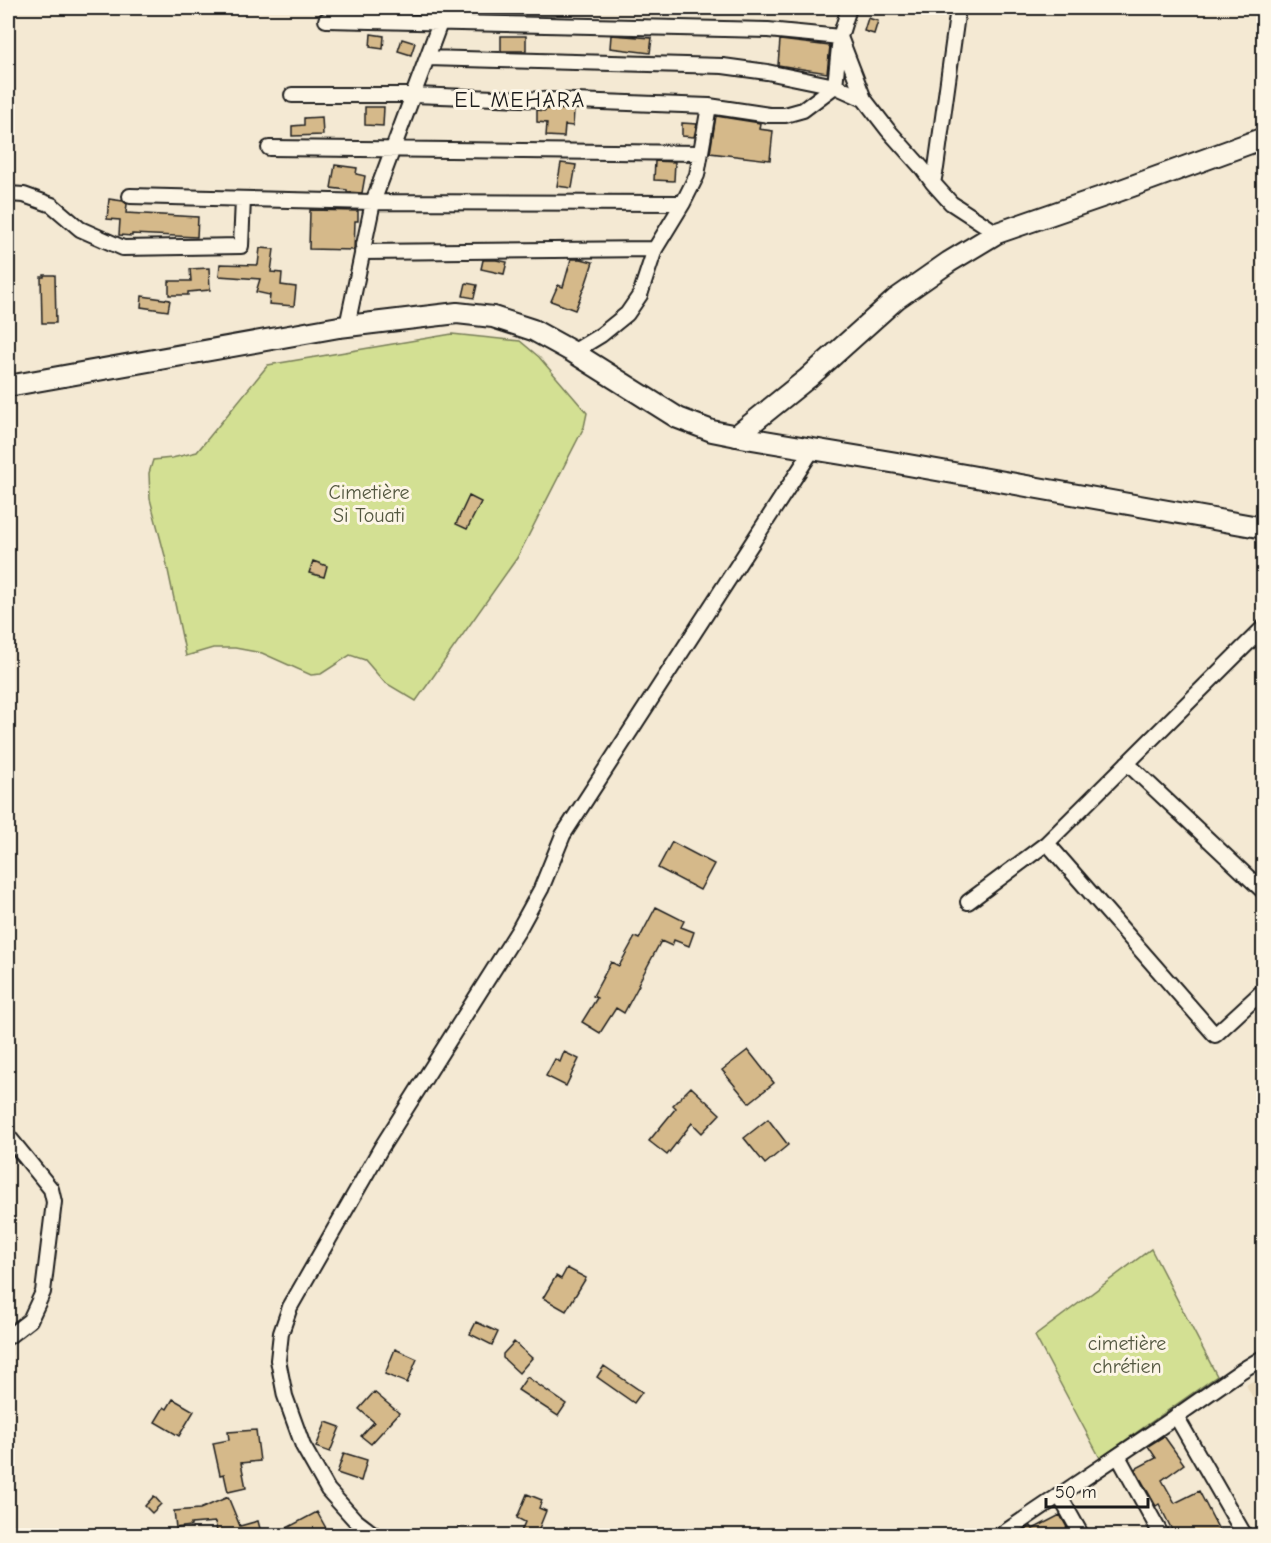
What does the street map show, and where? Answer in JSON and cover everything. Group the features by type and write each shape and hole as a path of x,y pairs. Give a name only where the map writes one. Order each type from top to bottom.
{"main road":[{"path":"736,436 808,378 896,299 997,233 1113,194 1263,138"},
{"path":"8,386 347,326 457,313 493,317 533,330 573,352 678,418 712,431 1263,528"}],"street":[{"path":"347,326 373,202 440,23 443,8"},
{"path":"292,95 413,95 709,106 769,115 785,115 803,110 834,86 840,38 849,8"},
{"path":"933,183 958,8"},
{"path":"326,20 768,30 840,38"},
{"path":"840,38 864,99 888,130 951,203 997,233"},
{"path":"427,58 723,66 767,72 834,86 864,99"},
{"path":"573,352 601,335 627,314 640,295 654,249 683,203 697,175 709,106"},
{"path":"269,148 701,153"},
{"path":"8,194 24,195 52,205 80,229 123,248 241,246 243,199"},
{"path":"130,196 373,202 683,203"},
{"path":"362,252 654,249"},
{"path":"376,1536 355,1520 328,1490 303,1446 285,1396 278,1360 281,1333 290,1307 381,1148 518,931 541,889 563,835 813,449"},
{"path":"968,902 1047,843 1263,627"},
{"path":"1127,763 1263,892"},
{"path":"1047,843 1215,1035 1263,990"},
{"path":"8,1136 51,1189 54,1202 43,1292 30,1320 8,1337"},
{"path":"1001,1535 1263,1357"},
{"path":"1176,1416 1245,1536"},
{"path":"1118,1456 1162,1536"},
{"path":"1059,1496 1082,1536"}],"shaded area":[{"path":"1263,1375 1263,1417 1246,1385"}],"green space":[{"name":"Cimetière Si Touati","path":"452,334 520,341 539,357 587,413 584,427 517,558 416,701 384,682 365,660 350,655 321,674 311,675 262,653 235,648 213,648 186,656 165,556 150,499 149,473 153,460 197,452 268,365"},
{"name":"cimetière chrétien","path":"1151,1249 1217,1376 1100,1458 1035,1336"}],"building":[{"path":"868,18 878,21 874,34 864,31"},
{"path":"371,34 384,36 383,49 370,47"},
{"path":"611,35 652,38 650,53 610,48"},
{"path":"501,36 526,36 526,51 501,51"},
{"path":"402,39 415,43 411,55 398,51"},
{"path":"780,40 830,46 827,73 778,65"},
{"path":"365,107 384,107 383,126 365,125"},
{"path":"545,109 574,110 573,126 565,125 564,137 546,136 547,123 537,122 537,110 545,111"},
{"path":"716,116 760,123 759,129 773,131 770,160 710,153"},
{"path":"322,117 323,135 292,136 292,126 304,125 304,118"},
{"path":"682,123 697,124 694,137 682,136"},
{"path":"655,161 675,162 674,181 654,180"},
{"path":"561,163 576,165 572,188 557,186"},
{"path":"335,165 357,168 356,174 365,176 362,193 331,188"},
{"path":"109,199 123,201 127,204 126,213 198,217 197,237 119,235 120,220 107,219"},
{"path":"310,210 358,211 358,221 355,221 354,250 309,249"},
{"path":"260,248 274,249 271,272 282,273 281,285 296,287 294,306 269,304 270,295 256,292 260,279 219,276 220,264 258,265"},
{"path":"571,259 593,262 575,310 551,301 558,285 563,287"},
{"path":"483,260 507,262 504,274 481,269"},
{"path":"209,268 210,290 188,292 188,295 169,295 169,281 191,281 190,269"},
{"path":"55,275 56,323 42,323 41,277"},
{"path":"466,283 477,285 474,298 463,296"},
{"path":"142,296 170,300 168,311 141,307"},
{"path":"469,496 481,502 467,529 456,524"},
{"path":"313,561 327,566 324,577 309,573"},
{"path":"672,842 714,864 700,890 658,868"},
{"path":"656,907 684,921 681,927 694,932 689,946 674,940 672,946 661,941 624,1013 616,1008 600,1033 582,1022 597,998 593,996 611,962 619,966 635,937 639,939"},
{"path":"748,1050 774,1083 749,1103 722,1070"},
{"path":"564,1052 579,1059 566,1086 546,1076 555,1059 560,1062"},
{"path":"691,1087 720,1114 702,1133 692,1123 667,1155 649,1141 676,1108 673,1105"},
{"path":"768,1119 788,1145 765,1164 744,1138"},
{"path":"567,1268 586,1278 566,1311 543,1298 556,1276 561,1279"},
{"path":"476,1322 498,1332 492,1345 470,1334"},
{"path":"514,1342 532,1358 519,1373 503,1358 503,1354"},
{"path":"395,1349 417,1359 407,1383 385,1374"},
{"path":"604,1366 642,1392 634,1403 597,1377"},
{"path":"527,1377 566,1404 558,1416 518,1390"},
{"path":"374,1392 399,1413 371,1444 361,1436 374,1422 359,1409"},
{"path":"173,1399 194,1411 179,1436 155,1422 164,1407 167,1409"},
{"path":"326,1422 340,1427 330,1452 316,1447"},
{"path":"256,1430 260,1461 241,1463 246,1488 228,1492 224,1474 220,1475 213,1443 229,1440 228,1432"},
{"path":"1164,1436 1184,1464 1162,1480 1175,1503 1199,1491 1219,1530 1208,1536 1175,1536 1159,1504 1156,1506 1135,1469 1156,1458 1148,1446"},
{"path":"344,1453 367,1460 361,1481 337,1473"},
{"path":"527,1494 542,1500 539,1508 546,1511 536,1536 519,1536 525,1522 517,1518"},
{"path":"154,1496 161,1504 152,1513 145,1506"},
{"path":"228,1497 240,1526 258,1521 262,1536 218,1536 215,1522 176,1528 174,1511 200,1509"},
{"path":"317,1512 327,1530 318,1536 272,1536"},
{"path":"1060,1515 1069,1531 1060,1536 1016,1536 1031,1526 1033,1529"}],"district":[{"name":"EL MEHARA","path":"520,99"}]}
